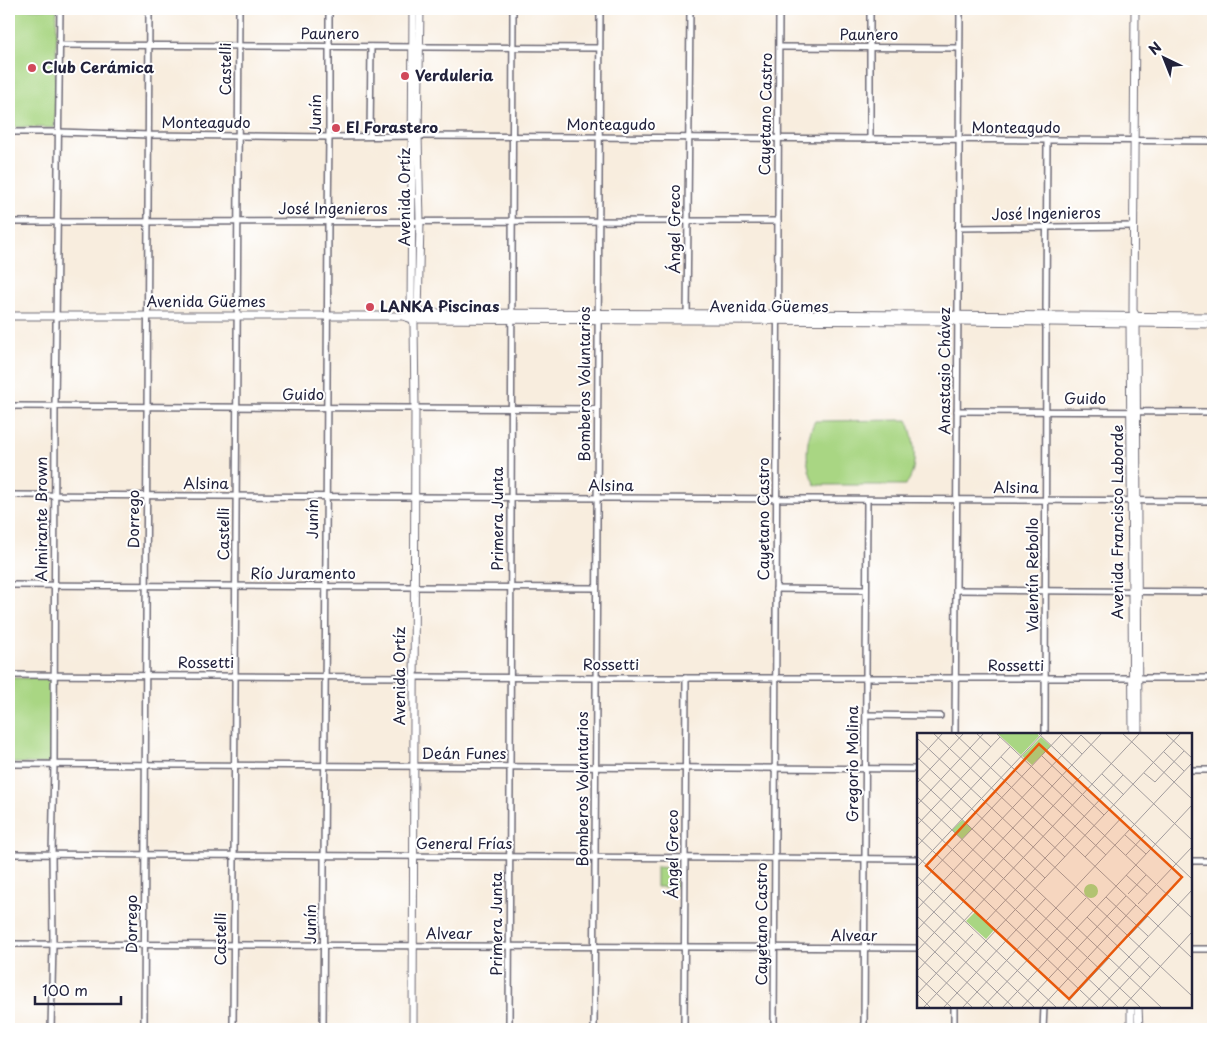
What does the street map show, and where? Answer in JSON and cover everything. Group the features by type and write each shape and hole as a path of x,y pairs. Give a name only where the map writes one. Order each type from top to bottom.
{"main road":[{"name":"Avenida Ortíz","path":"412,1029 416,221 416,47 413,9"},
{"name":"Avenida Ortíz","path":"416,47 420,9"},
{"name":"Avenida Francisco Laborde","path":"1133,733 1135,678 1133,318 1135,9"},
{"name":"Avenida Güemes","path":"9,316 1133,318"},
{"path":"1133,318 1213,317"},
{"path":"1133,318 1213,324"},
{"name":"Avenida Francisco Laborde","path":"1135,678 1138,733"},
{"path":"1131,1008 1131,1029"},
{"path":"1138,1008 1139,1029"}],"street":[{"name":"Almirante Brown","path":"51,1029 60,9"},
{"name":"Dorrego","path":"144,1029 149,9"},
{"name":"Castelli","path":"233,1029 239,9"},
{"name":"Junín","path":"323,1029 329,9"},
{"name":"Primera Junta","path":"509,1029 513,9"},
{"name":"Bomberos Voluntarios","path":"594,1029 600,9"},
{"name":"Ángel Greco","path":"687,317 690,9"},
{"name":"Cayetano Castro","path":"774,1029 779,9"},
{"path":"870,9 870,140"},
{"name":"Anastasio Chávez","path":"955,733 960,9"},
{"name":"Paunero","path":"60,45 600,48"},
{"name":"Paunero","path":"780,46 959,48"},
{"path":"370,136 371,47"},
{"name":"Monteagudo","path":"9,132 329,137 1213,141"},
{"path":"1046,309 1047,140"},
{"name":"José Ingenieros","path":"9,222 778,221"},
{"name":"José Ingenieros","path":"958,228 1134,226"},
{"name":"Valentín Rebollo","path":"1045,733 1046,326"},
{"name":"Guido","path":"9,406 597,409"},
{"name":"Guido","path":"957,411 1213,412"},
{"name":"Alsina","path":"9,495 1213,501"},
{"name":"Gregorio Molina","path":"864,1029 867,500"},
{"name":"Río Juramento","path":"9,585 596,588"},
{"path":"776,589 866,590"},
{"path":"956,590 1213,592"},
{"name":"Rossetti","path":"9,674 510,678 1213,678"},
{"name":"Ángel Greco","path":"684,1029 686,678"},
{"path":"866,715 940,716"},
{"name":"Deán Funes","path":"9,764 917,769"},
{"path":"1192,770 1213,770"},
{"name":"General Frías","path":"9,854 917,859"},
{"path":"1192,861 1213,861"},
{"name":"Alvear","path":"9,944 917,948"},
{"path":"1192,949 1213,949"},
{"path":"954,1008 954,1029"},
{"path":"1044,1008 1044,1029"}],"green space":[{"name":"Club Cerámica","path":"9,9 57,9 55,128 9,127"},
{"path":"907,420 914,444 914,463 912,472 905,485 815,485 809,469 807,453 809,436 815,421"},
{"path":"9,678 53,678 52,764 9,763"},
{"path":"656,867 674,868 676,870 676,887 656,887"}],"place":[{"name":"Club Cerámica","path":"32,68"},
{"name":"Verduleria","path":"405,76"},
{"name":"El Forastero","path":"336,128"},
{"name":"LANKA Piscinas","path":"370,307"}]}
